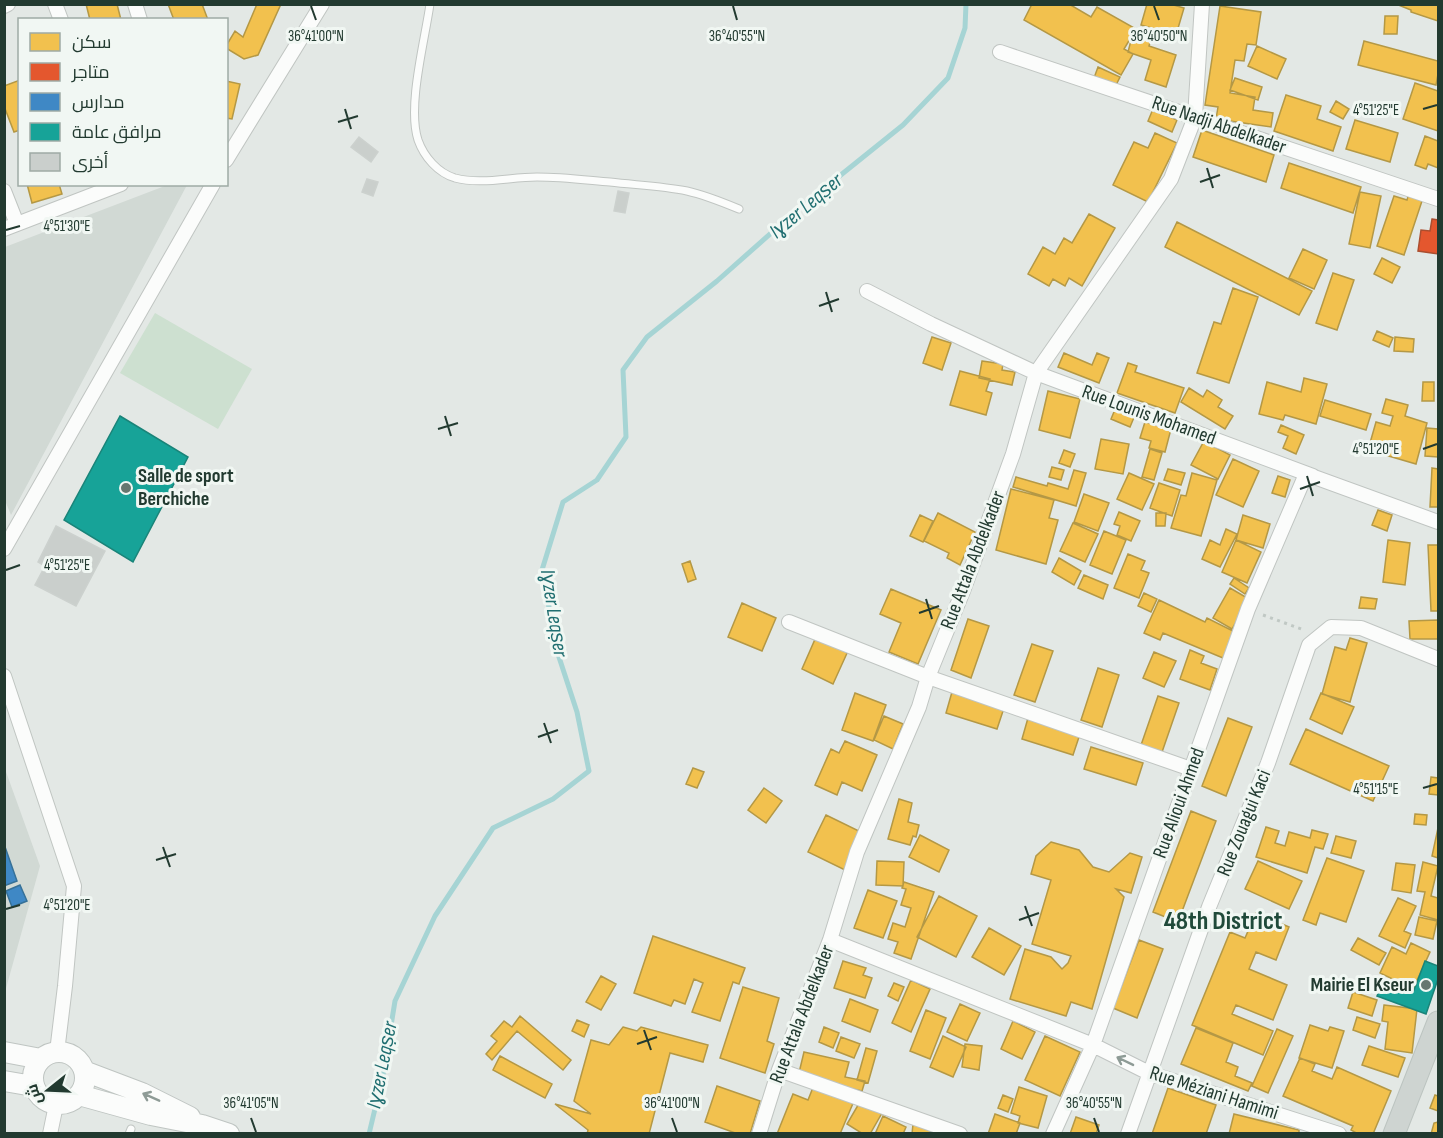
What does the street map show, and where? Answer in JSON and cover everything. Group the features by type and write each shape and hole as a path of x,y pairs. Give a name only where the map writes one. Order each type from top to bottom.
{"main road":[{"path":"1394,1134 1438,1022"},
{"path":"4,1052 49,1055 66,1053 73,1057 80,1063 85,1079 79,1095 72,1101 56,1105 40,1098 33,1086 35,1066 49,1055"},
{"path":"84,1071 154,1098 202,1125"},
{"path":"4,1081 33,1086"},
{"path":"79,1095 159,1117 202,1125 229,1134"}],"street":[{"path":"232,142 322,4"},
{"name":"Rue Attala Abdelkader","path":"759,1134 779,1070 830,940 857,852 919,707 928,677 963,591 1013,453 1036,373 1171,179 1195,117 1202,4"},
{"name":"Rue Nadji Abdelkader","path":"1000,52 1438,199"},
{"path":"4,191 11,227 118,186"},
{"path":"7,544 212,186"},
{"name":"Rue Lounis Mohamed","path":"867,291 1036,373 1438,522"},
{"name":"Rue Alioui Ahmed","path":"1053,1134 1093,1045 1248,609 1306,474 1438,522"},
{"path":"4,525 7,544"},
{"path":"789,622 928,677 1191,769"},
{"path":"1320,636 1331,627 1361,628 1438,659"},
{"name":"Rue Zouagui Kaci","path":"1128,1134 1209,907 1268,763 1309,645 1320,636"},
{"path":"4,676 74,886 65,986 49,1055"},
{"name":"Rue Méziani Hamimi","path":"830,940 1093,1045 1149,1073 1339,1134"},
{"path":"779,1070 960,1134"},
{"path":"50,1134 56,1105"}],"lane":[{"path":"430,4 418,76 416,121 418,139 425,155 437,168 452,177 469,181 555,177 687,191 739,209"}],"path":[{"path":"1248,609 1320,636"}],"shaded area":[{"path":"165,186 186,186 11,515 4,498 5,247"},
{"path":"5,769 40,866 5,992"}],"green space":[{"path":"155,313 252,369 218,429 120,373"}],"building: سكن":[{"path":"86,4 117,4 120,18 90,18"},
{"path":"168,4 202,4 207,18 173,18"},
{"path":"257,4 281,4 258,55 244,59 228,49 228,43 235,31 243,37"},
{"path":"1032,4 1069,4 1091,17 1097,7 1136,29 1124,49 1133,54 1121,75 1024,20"},
{"path":"1147,4 1170,4 1184,8 1176,35 1141,25"},
{"path":"1396,4 1438,4 1438,21 1411,12"},
{"path":"1220,6 1261,12 1256,45 1247,44 1244,61 1235,60 1230,93 1255,97 1253,110 1273,113 1271,127 1216,119 1218,107 1205,105"},
{"path":"1385,16 1398,16 1397,34 1384,34"},
{"path":"1134,29 1152,35 1149,46 1176,55 1166,87 1145,80 1151,60 1128,52"},
{"path":"1364,41 1438,61 1436,85 1358,65"},
{"path":"1257,46 1286,59 1277,79 1248,66"},
{"path":"1098,67 1120,77 1115,87 1094,78"},
{"path":"1235,78 1262,87 1258,100 1230,90"},
{"path":"18,81 18,131 14,132 4,106 4,86"},
{"path":"228,81 240,84 232,119 228,118"},
{"path":"1415,83 1438,91 1438,131 1403,119"},
{"path":"1286,95 1321,106 1317,119 1341,127 1333,151 1274,131"},
{"path":"1336,101 1349,109 1343,119 1330,112"},
{"path":"1153,109 1177,120 1172,132 1148,121"},
{"path":"1355,120 1398,133 1390,162 1346,149"},
{"path":"1202,130 1274,155 1266,182 1193,157"},
{"path":"1155,133 1177,143 1148,202 1113,185 1134,142 1148,148"},
{"path":"1425,136 1438,141 1438,168 1428,164 1426,169 1415,165"},
{"path":"1289,163 1361,187 1353,213 1281,188"},
{"path":"28,186 60,186 62,194 32,203"},
{"path":"1360,192 1381,196 1370,248 1349,244"},
{"path":"1409,193 1423,198 1404,255 1377,246 1394,196 1407,200"},
{"path":"1089,214 1115,228 1082,286 1069,278 1065,286 1053,279 1049,286 1028,274 1043,247 1055,254 1064,238 1072,243"},
{"path":"1177,222 1312,291 1299,315 1165,247"},
{"path":"1303,249 1327,260 1314,289 1289,278"},
{"path":"1382,258 1400,267 1392,283 1374,274"},
{"path":"1333,273 1354,280 1337,330 1316,323"},
{"path":"1233,288 1258,297 1229,383 1197,373 1214,322 1221,324"},
{"path":"1377,331 1393,338 1389,347 1373,340"},
{"path":"932,337 951,343 942,370 923,363"},
{"path":"1395,337 1414,339 1413,352 1394,351"},
{"path":"1064,353 1092,365 1097,353 1109,358 1099,383 1058,367"},
{"path":"982,361 1003,364 1002,370 1015,372 1012,385 979,378"},
{"path":"1128,363 1137,366 1135,372 1184,388 1175,413 1117,393"},
{"path":"960,371 990,379 986,391 992,393 986,415 950,405"},
{"path":"1304,378 1327,384 1316,424 1285,415 1283,420 1259,414 1267,382 1301,392"},
{"path":"1423,382 1434,382 1434,401 1422,401"},
{"path":"1189,388 1203,397 1207,390 1222,400 1218,407 1233,416 1225,429 1181,402"},
{"path":"1048,391 1080,399 1070,438 1039,430"},
{"path":"1386,399 1408,405 1405,416 1427,423 1416,464 1368,450 1376,422 1390,426 1393,416 1382,413"},
{"path":"1325,400 1371,414 1366,430 1320,416"},
{"path":"1116,407 1135,415 1130,427 1111,419"},
{"path":"1145,422 1171,429 1165,452 1149,448 1151,441 1140,438"},
{"path":"1281,425 1304,435 1296,454 1283,448 1288,436 1278,432"},
{"path":"1427,428 1438,429 1438,457 1425,456"},
{"path":"1101,439 1129,444 1123,474 1095,469"},
{"path":"1204,441 1230,455 1218,479 1191,465"},
{"path":"1150,449 1162,453 1154,480 1142,477"},
{"path":"1064,450 1075,454 1070,467 1059,463"},
{"path":"1233,459 1259,471 1243,507 1216,495"},
{"path":"1052,467 1064,470 1061,480 1049,477"},
{"path":"1432,468 1438,469 1438,507 1430,507"},
{"path":"1168,469 1185,473 1181,485 1164,480"},
{"path":"1074,470 1086,473 1076,506 1013,487 1016,477 1068,489"},
{"path":"1129,473 1154,484 1142,510 1117,499"},
{"path":"1192,473 1217,480 1201,536 1171,528 1181,495 1186,496"},
{"path":"1278,476 1290,480 1285,497 1272,493"},
{"path":"1159,483 1180,490 1172,516 1150,508"},
{"path":"1011,489 1054,500 1049,518 1058,520 1046,564 996,550"},
{"path":"1084,494 1109,503 1098,531 1074,522"},
{"path":"1378,510 1392,515 1387,531 1372,525"},
{"path":"1119,512 1140,521 1131,541 1117,535 1120,526 1114,524"},
{"path":"938,513 975,532 960,565 947,558 949,553 924,541"},
{"path":"1156,513 1166,513 1165,526 1156,526"},
{"path":"920,515 933,521 923,542 910,536"},
{"path":"1243,515 1270,524 1263,548 1236,540"},
{"path":"1073,523 1098,534 1085,562 1060,551"},
{"path":"1226,529 1237,534 1220,567 1202,559 1210,540 1220,545"},
{"path":"1104,531 1126,540 1112,574 1090,565"},
{"path":"1236,540 1261,552 1247,583 1222,572"},
{"path":"1388,540 1410,543 1405,585 1383,582"},
{"path":"1428,545 1438,545 1438,611 1431,611"},
{"path":"1128,554 1145,561 1141,570 1149,573 1139,598 1114,588"},
{"path":"1059,558 1081,571 1074,585 1052,572"},
{"path":"690,561 696,579 688,582 682,564"},
{"path":"1084,575 1108,585 1103,599 1078,588"},
{"path":"1234,578 1249,588 1245,594 1230,584"},
{"path":"1230,588 1249,599 1232,629 1213,618"},
{"path":"891,589 941,610 918,664 889,652 901,623 880,614"},
{"path":"1144,593 1157,599 1151,612 1138,606"},
{"path":"1361,597 1377,599 1375,609 1359,608"},
{"path":"1159,600 1205,622 1207,618 1235,632 1223,658 1163,633 1160,640 1144,633"},
{"path":"742,603 776,618 762,651 728,637"},
{"path":"968,619 989,626 971,678 951,670"},
{"path":"1438,620 1438,639 1410,639 1409,621"},
{"path":"816,637 848,651 833,684 802,669"},
{"path":"1350,638 1367,643 1350,702 1322,694 1335,647 1346,650"},
{"path":"1032,644 1053,651 1035,702 1014,695"},
{"path":"1190,650 1204,656 1201,663 1217,669 1210,690 1180,679"},
{"path":"1154,652 1176,661 1164,687 1143,678"},
{"path":"1098,668 1119,675 1102,727 1081,720"},
{"path":"952,692 1004,708 997,729 946,713"},
{"path":"855,693 886,705 873,741 842,730"},
{"path":"1321,693 1354,707 1342,734 1310,719"},
{"path":"1158,696 1179,703 1161,755 1140,748"},
{"path":"884,716 903,724 893,749 874,740"},
{"path":"1028,718 1080,734 1073,755 1022,739"},
{"path":"1228,718 1252,727 1226,796 1202,786"},
{"path":"1306,729 1389,766 1373,801 1290,764"},
{"path":"845,741 877,755 862,791 842,782 837,795 815,785 831,749 839,753"},
{"path":"1091,747 1143,763 1136,785 1084,769"},
{"path":"693,768 704,772 697,788 686,784"},
{"path":"1431,777 1438,778 1438,795 1429,794"},
{"path":"764,788 782,801 766,823 748,810"},
{"path":"899,799 912,803 908,822 919,825 916,837 913,836 910,845 888,839"},
{"path":"1191,811 1216,821 1178,922 1153,912"},
{"path":"1415,814 1427,815 1426,825 1414,824"},
{"path":"826,815 863,833 845,870 808,852"},
{"path":"1266,827 1279,831 1275,843 1285,846 1289,832 1310,838 1312,830 1328,834 1323,849 1315,847 1307,873 1256,857"},
{"path":"1438,828 1438,858 1432,856"},
{"path":"920,835 949,850 939,872 909,857"},
{"path":"1336,836 1356,841 1351,858 1331,853"},
{"path":"1051,842 1079,850 1093,867 1109,872 1130,853 1142,857 1131,893 1116,889 1124,897 1092,1009 1071,1002 1066,1016 1010,999 1025,949 1051,957 1062,969 1071,956 1032,944 1051,880 1031,874 1036,856"},
{"path":"1327,858 1364,871 1346,922 1320,913 1316,925 1303,920"},
{"path":"877,861 904,862 903,886 876,885"},
{"path":"1258,861 1302,881 1289,909 1245,889"},
{"path":"1423,862 1438,866 1431,896 1438,898 1438,920 1420,915 1425,892 1417,891"},
{"path":"1396,863 1415,865 1411,893 1392,890"},
{"path":"904,882 934,892 911,959 894,953 898,942 888,939 893,923 905,927 911,908 901,905 906,889 902,888"},
{"path":"868,890 897,901 883,938 854,928"},
{"path":"939,896 977,916 956,957 917,937"},
{"path":"1398,898 1416,906 1404,931 1411,934 1405,948 1379,936"},
{"path":"1256,913 1289,927 1276,960 1256,952 1249,969 1287,985 1273,1020 1236,1005 1232,1014 1273,1031 1263,1055 1192,1025 1230,932 1245,938"},
{"path":"1419,917 1437,921 1433,939 1415,935"},
{"path":"989,928 1021,946 1004,975 972,957"},
{"path":"653,936 745,968 739,984 733,982 720,1021 692,1012 703,983 694,979 685,1004 674,1000 671,1006 634,993"},
{"path":"1358,938 1386,953 1379,965 1351,950"},
{"path":"1139,940 1163,949 1137,1018 1113,1008"},
{"path":"1411,943 1430,952 1413,989 1380,973 1392,947 1406,954"},
{"path":"843,961 866,968 863,975 872,978 865,998 834,988"},
{"path":"601,976 616,984 601,1010 586,1002"},
{"path":"911,980 930,989 911,1032 892,1023"},
{"path":"894,983 904,987 898,1001 888,996"},
{"path":"743,987 779,998 767,1041 774,1044 765,1073 720,1058"},
{"path":"1353,992 1377,1000 1372,1016 1348,1008"},
{"path":"850,999 878,1010 870,1032 842,1021"},
{"path":"960,1004 980,1013 967,1041 947,1032"},
{"path":"1384,1005 1417,1009 1412,1053 1385,1049 1388,1022 1382,1021"},
{"path":"926,1010 946,1018 930,1059 910,1051"},
{"path":"520,1016 571,1060 563,1070 517,1031 492,1060 486,1054 497,1041 491,1036 504,1021 512,1027"},
{"path":"1357,1017 1380,1024 1375,1038 1353,1030"},
{"path":"577,1020 589,1025 584,1037 572,1031"},
{"path":"1013,1021 1035,1032 1022,1059 1001,1049"},
{"path":"1310,1025 1328,1031 1330,1027 1344,1031 1332,1068 1299,1058"},
{"path":"623,1027 637,1031 641,1027 708,1045 703,1062 670,1053 649,1134 587,1134 588,1130 555,1104 591,1114 574,1101 591,1040 609,1045"},
{"path":"824,1027 839,1033 833,1048 819,1042"},
{"path":"1196,1028 1233,1043 1226,1062 1238,1067 1235,1076 1252,1083 1248,1091 1181,1064"},
{"path":"1277,1029 1293,1036 1268,1093 1252,1086"},
{"path":"943,1036 966,1047 953,1077 930,1067"},
{"path":"1045,1036 1080,1052 1060,1096 1025,1080"},
{"path":"841,1037 860,1044 854,1058 836,1051"},
{"path":"965,1044 982,1046 979,1070 962,1067"},
{"path":"1369,1046 1405,1058 1398,1077 1362,1065"},
{"path":"866,1048 877,1051 868,1083 857,1080"},
{"path":"804,1052 849,1062 845,1077 865,1081 862,1091 798,1077"},
{"path":"500,1056 552,1084 545,1098 493,1070"},
{"path":"1300,1058 1315,1064 1312,1071 1332,1079 1337,1067 1391,1091 1373,1134 1358,1134 1351,1130 1353,1126 1283,1096"},
{"path":"814,1085 854,1101 840,1134 777,1134 793,1094 808,1100"},
{"path":"717,1086 760,1101 750,1134 738,1134 705,1122"},
{"path":"1019,1087 1047,1096 1038,1128 1018,1123 1020,1116 1011,1113"},
{"path":"1168,1088 1216,1105 1206,1134 1152,1134"},
{"path":"1003,1095 1013,1099 1008,1112 998,1108"},
{"path":"1435,1095 1438,1096 1438,1111 1430,1108"},
{"path":"861,1100 882,1113 870,1134 863,1134 847,1124"},
{"path":"995,1114 1020,1123 1016,1134 988,1134"},
{"path":"1234,1114 1299,1130 1302,1134 1229,1134"},
{"path":"883,1116 906,1127 903,1134 875,1134"},
{"path":"1076,1117 1099,1125 1096,1134 1070,1134"},
{"path":"1438,1122 1438,1134 1431,1134 1434,1123"},
{"path":"913,1124 931,1127 930,1134 912,1134"}],"building: متاجر":[{"path":"1432,219 1438,220 1438,254 1418,251 1421,230 1430,231"}],"building: مدارس":[{"path":"4,844 17,881 4,886"},
{"path":"20,885 27,901 12,907 6,891"}],"building: مرافق عامة":[{"name":"Salle de sport Berchiche","path":"120,416 188,457 133,562 64,520"},
{"name":"Mairie El Kseur","path":"1425,961 1438,966 1438,979 1426,1014 1377,996 1384,979 1414,990"}],"building: أخرى":[{"path":"359,137 378,152 371,162 351,147"},
{"path":"367,179 378,182 373,196 362,192"},
{"path":"618,191 629,193 625,213 614,211"},
{"path":"56,526 105,551 76,606 35,585 45,566 38,562"}],"waterway":[{"name":"Iɣzer Leqṣer","path":"369,1134 383,1075 395,1001 435,916 493,828 553,799 589,771 577,712 557,651 542,570 563,502 597,480 626,437 623,370 647,337 717,281 796,211 903,125 948,78 965,28 966,4"}],"place":[{"name":"Salle de sport Berchiche","path":"126,488"},
{"name":"Mairie El Kseur","path":"1426,985"}],"district":[{"name":"48th District","path":"1223,921"}]}
